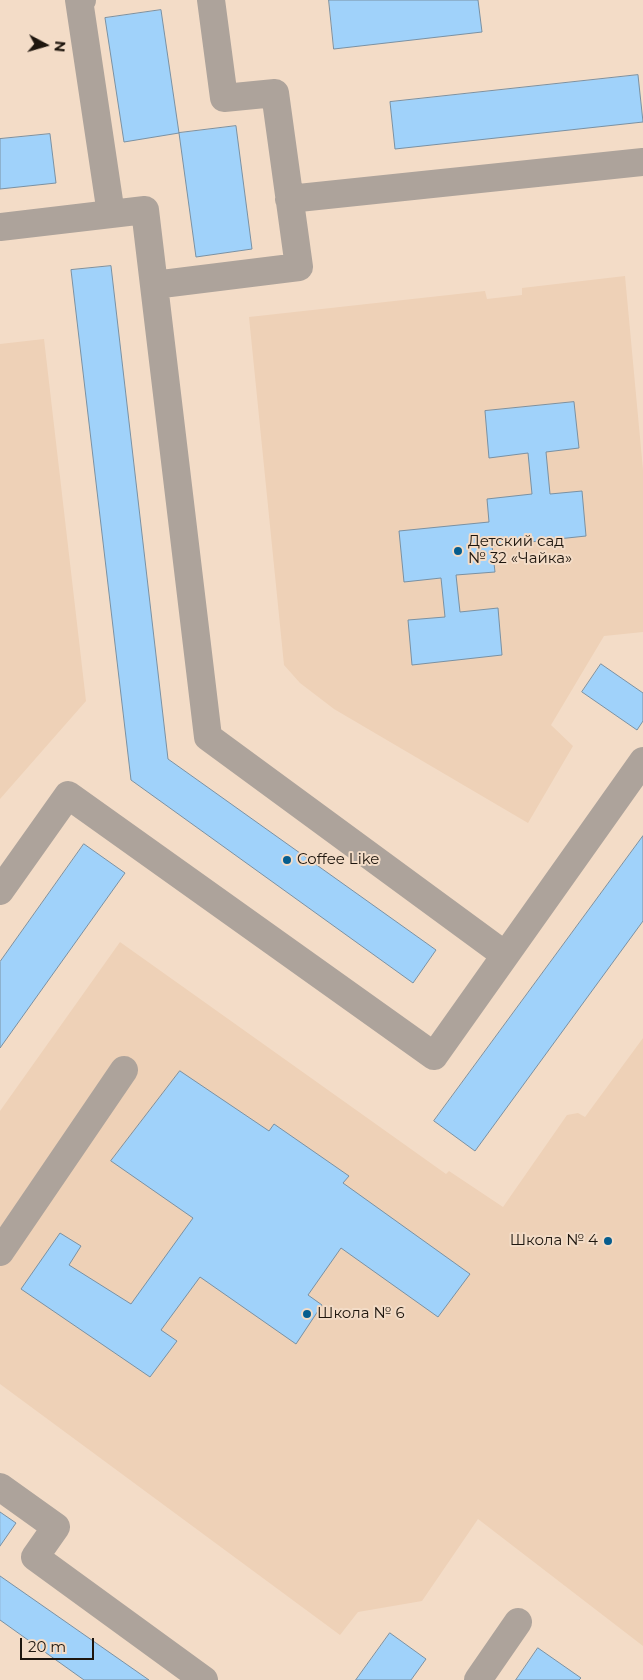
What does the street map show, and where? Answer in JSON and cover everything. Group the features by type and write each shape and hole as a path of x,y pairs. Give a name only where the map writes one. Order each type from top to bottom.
{"lane":[{"path":"82,0 79,0 111,214"},
{"path":"154,285 299,267 275,92 224,98 211,0"},
{"path":"289,198 643,162"},
{"path":"0,227 145,210 208,737 505,955"},
{"path":"0,891 68,795 434,1056 643,761"},
{"path":"0,1252 124,1070"},
{"path":"0,1487 56,1527 35,1557 204,1680"},
{"path":"478,1680 518,1622"}],"shaded area":[{"name":"Детский сад № 32 «Чайка»","path":"625,276 643,470 643,632 604,636 551,725 573,746 528,823 334,709 300,683 284,665 249,317 485,291 487,299 522,295 522,288"},
{"path":"44,339 86,701 0,799 0,344"},
{"name":"Школа № 6","path":"120,942 446,1174 449,1171 503,1207 567,1115 578,1113 585,1117 643,1038 643,1646 478,1519 422,1601 358,1612 340,1635 0,1384 0,1111"}],"building":[{"path":"329,0 478,0 482,32 334,49"},
{"path":"161,10 179,133 124,142 105,18"},
{"path":"638,75 643,122 395,149 390,102"},
{"path":"236,126 252,249 196,257 179,133"},
{"path":"50,134 56,183 0,189 0,139"},
{"path":"111,266 168,759 436,950 413,983 131,780 71,270"},
{"path":"574,402 579,448 546,452 550,494 582,491 586,536 492,546 495,572 456,575 460,612 498,608 502,655 412,665 408,620 445,617 441,578 404,582 399,531 489,522 487,499 532,494 528,453 489,458 485,411"},
{"path":"601,664 643,693 643,721 637,730 582,692"},
{"path":"643,836 643,921 475,1151 434,1121"},
{"path":"84,844 125,873 0,1048 0,962"},
{"path":"180,1071 269,1131 274,1124 349,1176 343,1183 470,1274 438,1317 341,1248 308,1295 322,1305 296,1344 200,1277 161,1330 177,1341 150,1377 21,1289 60,1233 81,1246 69,1265 131,1304 193,1218 111,1161"},
{"path":"0,1512 16,1523 0,1546"},
{"path":"0,1576 149,1680 84,1680 0,1620"},
{"path":"390,1633 426,1659 411,1680 356,1680"},
{"path":"538,1648 581,1678 579,1680 516,1680"}],"place":[{"name":"Детский сад № 32 «Чайка»","path":"458,551"},
{"name":"Coffee Like","path":"287,860"},
{"name":"Школа № 4","path":"608,1241"},
{"name":"Школа № 6","path":"307,1314"}]}
